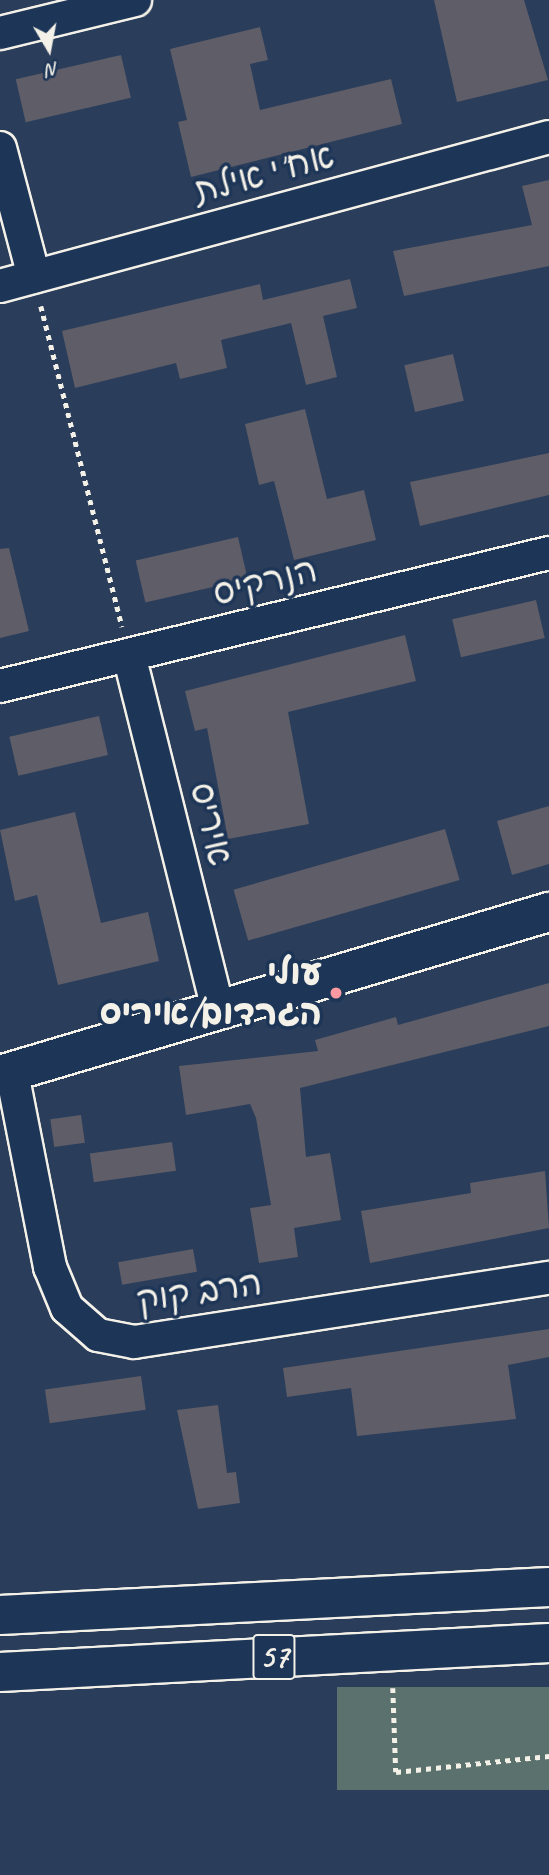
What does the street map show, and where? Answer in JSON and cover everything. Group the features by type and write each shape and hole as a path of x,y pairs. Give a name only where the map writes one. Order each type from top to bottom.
{"main road":[{"path":"6,1074 549,912"},
{"name":"57","path":"0,1615 549,1587"},
{"name":"57","path":"0,1672 549,1643"}],"street":[{"path":"0,33 135,0"},
{"name":"אח\"י אילת","path":"0,286 549,137"},
{"path":"0,148 34,277"},
{"name":"הנרקיס","path":"0,686 549,553"},
{"name":"איריס","path":"128,655 219,1012"},
{"name":"הרב קוק","path":"6,1074 50,1267 67,1308 98,1335 134,1342 549,1278"}],"path":[{"path":"34,277 128,655"},
{"path":"393,1688 396,1772 549,1756"}],"green space":[{"path":"337,1687 549,1687 549,1790 337,1790"}],"building":[{"path":"434,0 524,0 548,80 457,102"},
{"path":"260,27 268,60 250,64 260,110 391,79 402,124 191,177 178,122 187,120 170,49"},
{"path":"121,55 131,98 26,122 16,79"},
{"path":"549,180 549,266 404,296 393,251 532,225 522,186"},
{"path":"350,279 357,308 323,316 337,377 306,385 291,323 221,340 227,368 180,379 176,363 75,388 62,331 260,284 263,300"},
{"path":"453,354 464,401 415,412 404,365"},
{"path":"305,409 327,499 364,490 376,540 294,560 274,481 259,485 245,424"},
{"path":"549,453 549,495 420,526 410,482"},
{"path":"238,537 248,579 145,603 136,561"},
{"path":"9,548 29,631 0,638 0,549"},
{"path":"536,600 545,638 461,657 452,619"},
{"path":"405,635 416,681 288,712 309,824 228,839 207,728 195,731 185,691"},
{"path":"99,716 108,755 18,776 9,737"},
{"path":"549,806 549,864 512,875 497,821"},
{"path":"75,812 101,923 148,912 159,961 58,985 37,895 15,901 0,830"},
{"path":"445,829 460,880 248,941 234,890"},
{"path":"549,983 549,1026 300,1088 306,1157 330,1153 341,1220 294,1228 298,1257 259,1263 250,1208 271,1205 256,1118 250,1104 186,1115 179,1066 318,1051 315,1040 396,1017 398,1025"},
{"path":"81,1115 85,1143 54,1147 50,1119"},
{"path":"172,1142 176,1171 94,1182 90,1154"},
{"path":"545,1171 549,1228 370,1263 361,1211 471,1193 470,1183"},
{"path":"193,1249 197,1272 122,1285 118,1262"},
{"path":"549,1329 549,1357 508,1365 516,1419 357,1436 351,1388 287,1397 283,1368"},
{"path":"141,1376 146,1410 50,1423 45,1389"},
{"path":"218,1405 227,1473 236,1472 240,1503 198,1509 177,1410"}],"place":[{"name":"עולי הגרדום/איריס","path":"336,993"}]}
